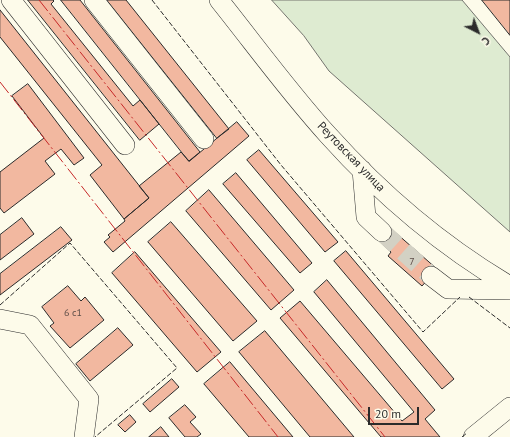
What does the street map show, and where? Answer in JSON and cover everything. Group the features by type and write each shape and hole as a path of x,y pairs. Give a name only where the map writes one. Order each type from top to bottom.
{"street":[{"path":"11,0 125,144"},
{"path":"94,0 204,139"},
{"name":"Реутовская улица","path":"219,0 311,116 329,137 362,170 406,212 432,233 462,255 510,286"},
{"path":"362,170 366,217 382,232"},
{"path":"431,276 448,289 510,290"},
{"path":"0,319 30,325 89,399 84,437"},
{"path":"473,437 510,407"}],"green space":[{"path":"272,0 462,0 510,57 510,232 329,71 304,36"}],"building":[{"path":"28,0 53,0 54,1 51,4 133,106 140,100 159,124 140,140"},
{"path":"61,0 80,0 200,152 189,161"},
{"path":"107,0 126,0 229,129 217,138"},
{"path":"482,0 510,0 510,35"},
{"path":"0,10 149,198 124,219 90,175 102,165 0,37"},
{"path":"28,84 84,158 74,165 61,149 45,161 55,174 4,213 0,208 0,172 44,138 12,96"},
{"path":"237,122 249,136 113,252 104,242 110,237 108,235 149,198 139,186 181,152 189,161"},
{"path":"259,150 338,242 325,252 247,160"},
{"path":"236,173 312,263 300,273 223,184"},
{"path":"209,190 294,290 271,310 186,211"},
{"path":"22,218 34,234 0,260 0,235"},
{"path":"171,222 257,321 233,341 148,242"},
{"path":"388,226 437,269 422,286 388,256 391,252 377,239"},
{"path":"61,227 72,240 0,295 0,274"},
{"path":"346,251 454,379 442,389 334,261"},
{"path":"135,252 221,352 197,372 112,273"},
{"path":"327,280 435,410 425,419 440,437 381,437 280,318 300,301 402,421 414,412 314,292"},
{"path":"68,286 81,301 85,297 104,320 70,348 50,326 54,323 42,307"},
{"path":"118,328 133,345 90,381 76,364"},
{"path":"265,331 354,437 310,437 239,352"},
{"path":"230,362 293,437 249,437 204,384"},
{"path":"172,379 179,387 150,412 143,404"},
{"path":"185,405 196,417 190,422 201,434 197,437 185,437 169,418"},
{"path":"130,415 136,422 125,432 118,425"},
{"path":"161,427 169,437 149,437"}],"tunnel":[{"path":"382,232 431,276"}],"fence":[{"path":"152,0 281,165 423,332 460,297"},
{"path":"0,305 70,243 177,368 95,437"},
{"path":"469,297 510,328"},
{"path":"462,437 467,433"}],"power":[{"path":"39,0 385,437"},
{"path":"0,82 278,437"}]}
